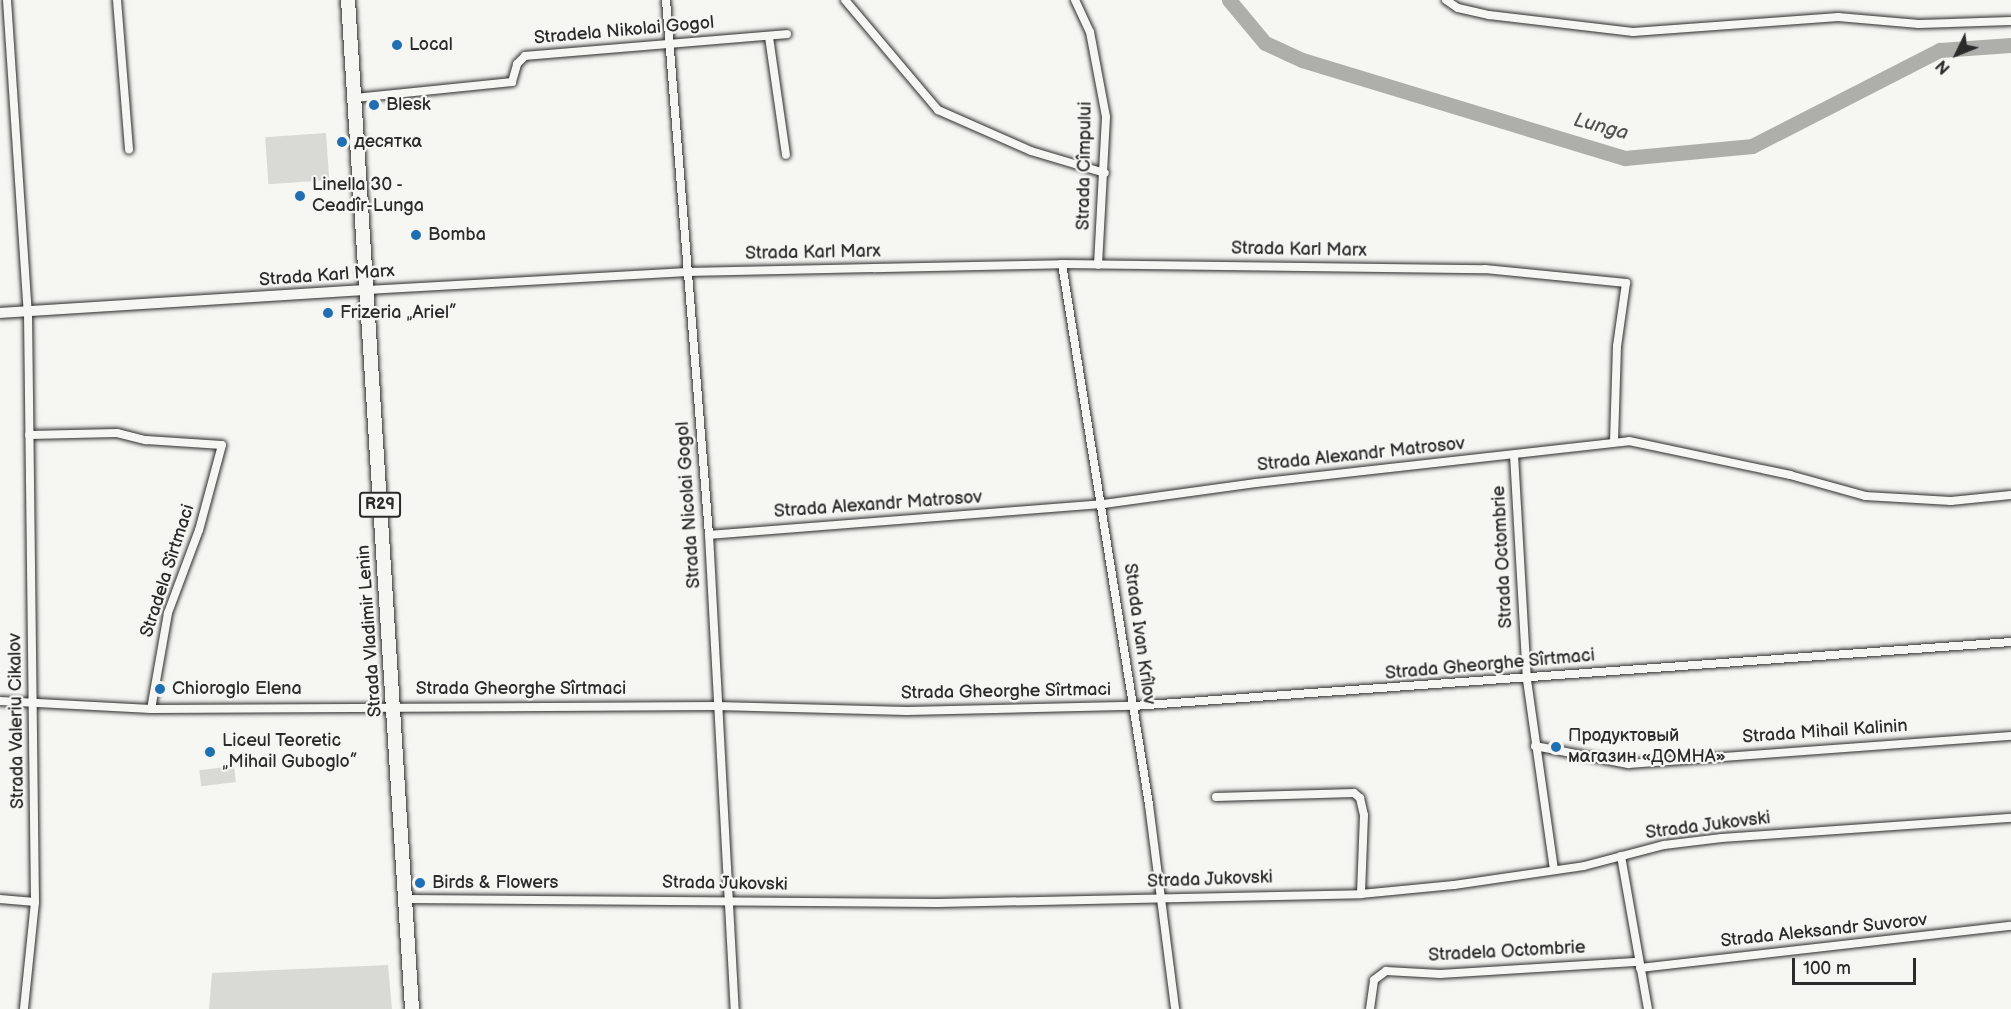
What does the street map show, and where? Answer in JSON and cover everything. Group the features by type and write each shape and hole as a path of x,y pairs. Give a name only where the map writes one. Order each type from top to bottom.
{"main road":[{"name":"Strada Vladimir Lenin","path":"348,0 412,1009"}],"street":[{"name":"Strada Valeriu Cikalov","path":"8,0 28,313 35,902 24,1009"},
{"path":"117,0 129,150"},
{"name":"Strada Nicolai Gogol","path":"666,0 709,535 735,1009"},
{"path":"845,0 938,110 1031,152 1105,173"},
{"name":"Strada Cîmpului","path":"1075,0 1090,32 1101,76 1106,117 1105,173 1098,265"},
{"path":"1446,0 1458,8 1489,15 1633,32 1838,17 1919,24 2011,21"},
{"name":"Stradela Nikolai Gogol","path":"355,98 512,82 517,64 525,56 769,38 787,34"},
{"path":"769,38 786,155"},
{"name":"Strada Karl Marx","path":"0,313 687,272 1062,264 1485,269 1626,283 1617,346 1614,442"},
{"name":"Strada Ivan Krîlov","path":"1062,264 1104,504 1175,1009"},
{"name":"Stradela Sîrtmaci","path":"29,435 117,433 146,440 222,445 199,530 168,613 151,709"},
{"name":"Strada Alexandr Matrosov","path":"709,535 1104,504 1256,483 1614,442 1648,442 1865,496 1951,501 2011,495"},
{"name":"Strada Octombrie","path":"1514,455 1527,680 1554,870"},
{"name":"Strada Gheorghe Sîrtmaci","path":"0,701 151,709 392,705 717,706 907,711 1132,706 1527,680 1704,662 2011,642"},
{"name":"Strada Mihail Kalinin","path":"1535,746 1628,764 2011,736"},
{"path":"1216,797 1354,794 1360,798 1364,815 1361,894"},
{"name":"Strada Jukovski","path":"405,899 938,903 1361,894 1554,870 1722,838 2011,818"},
{"path":"1621,856 1648,1009"},
{"path":"0,899 35,902"},
{"name":"Strada Aleksandr Suvorov","path":"1640,965 2011,926"},
{"name":"Stradela Octombrie","path":"1370,1009 1370,989 1378,975 1386,971 1440,974 1640,965"}],"shaded area":[{"path":"326,133 329,180 268,184 265,137"},
{"path":"234,766 236,782 201,786 199,770"},
{"path":"388,965 392,1009 209,1009 212,973"}],"waterway":[{"name":"Lunga","path":"1229,0 1265,43 1302,60 1625,158 1752,146 1940,50 2011,45"}],"place":[{"name":"Local","path":"397,45"},
{"name":"Blesk","path":"374,105"},
{"name":"десятка","path":"342,142"},
{"name":"Linella 30 - Ceadîr-Lunga","path":"300,196"},
{"name":"Bomba","path":"416,235"},
{"name":"Frizeria „Ariel”","path":"328,313"},
{"name":"Chioroglo Elena","path":"160,689"},
{"name":"Продуктовый магазин «ДОМНА»","path":"1556,747"},
{"name":"Liceul Teoretic „Mihail Guboglo”","path":"210,752"},
{"name":"Birds & Flowers","path":"420,883"}]}
